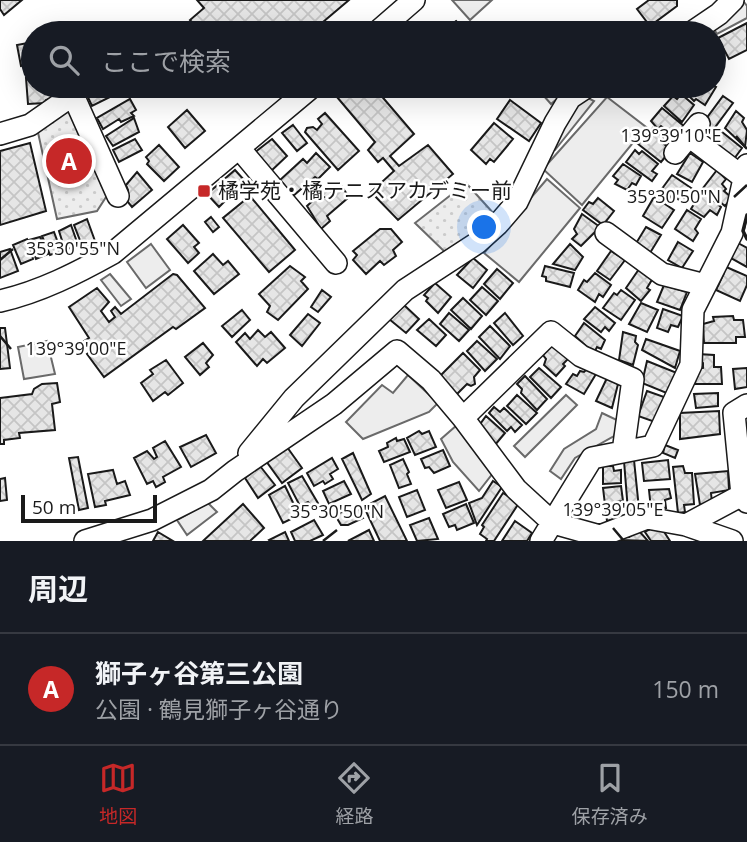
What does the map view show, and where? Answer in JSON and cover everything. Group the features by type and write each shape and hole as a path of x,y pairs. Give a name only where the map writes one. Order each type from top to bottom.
{"street":[{"path":"390,21 414,0"},
{"path":"709,21 733,0"},
{"path":"0,134 30,125 70,98"},
{"path":"75,98 118,196"},
{"path":"0,301 41,289 113,253 299,98"},
{"path":"235,471 294,398 405,290 477,243 498,224 517,202 570,98"},
{"path":"547,532 592,458 653,446 691,365 693,310 732,233 746,172 688,138"},
{"path":"239,148 336,263"},
{"path":"606,233 662,274 705,285"},
{"path":"463,418 551,332 581,356 633,379 623,452"},
{"path":"90,540 152,520 211,490 334,404 397,351 431,380 463,418 547,532 600,536 648,517 686,525 732,541"},
{"path":"686,525 745,499 734,413 747,405"}],"shaded area":[{"path":"452,0 492,0 470,20"},
{"path":"744,2 747,6 747,18 726,29 726,21 719,21"},
{"path":"546,98 558,98 551,104"},
{"path":"583,98 594,101 555,150 546,148"},
{"path":"606,98 646,127 582,205 543,169"},
{"path":"69,107 108,194 97,211 57,219 37,128"},
{"path":"547,179 580,208 519,282 484,253"},
{"path":"466,183 495,215 448,255 415,223"},
{"path":"151,244 170,270 146,288 127,262"},
{"path":"110,274 131,299 121,306 101,280"},
{"path":"47,341 55,374 24,379 18,347"},
{"path":"408,375 438,403 429,412 363,439 346,422 382,385 393,393"},
{"path":"566,395 577,405 525,457 514,446"},
{"path":"602,413 619,421 614,436 575,458 561,479 550,471 564,449 596,429"},
{"path":"457,425 493,473 479,491 453,462 441,439"},
{"path":"208,503 217,512 187,535 177,520"}],"building":[{"path":"0,0 22,0 4,15 0,9"},
{"path":"197,0 349,0 324,21 191,21 204,8"},
{"path":"649,0 677,0 677,6 657,21 646,21 637,9"},
{"path":"747,23 747,50 729,59 726,53 726,34"},
{"path":"21,44 21,66 17,45"},
{"path":"28,98 52,98 45,103 28,104"},
{"path":"88,98 108,98 92,106"},
{"path":"338,98 383,98 414,134 390,156 399,166 428,145 453,174 398,220 371,192 394,171 383,158 378,162 368,150 375,142"},
{"path":"671,98 686,98 694,105 682,122 664,106"},
{"path":"691,98 709,98 705,105 696,99 694,101"},
{"path":"722,98 733,103 713,130 703,123"},
{"path":"130,99 136,110 131,113 134,116 121,122 119,119 103,129 97,118"},
{"path":"510,100 541,123 529,141 497,119"},
{"path":"662,108 685,127 677,138 661,126 658,129 651,121"},
{"path":"187,110 205,131 185,148 168,127"},
{"path":"736,111 744,118 742,122 747,130 745,147 725,128"},
{"path":"325,113 359,151 338,170 305,132 307,128 313,127 317,130 322,124 318,119"},
{"path":"134,118 139,132 113,146 106,136"},
{"path":"494,123 513,139 494,162 490,159 486,164 471,150"},
{"path":"293,125 307,143 297,151 282,133"},
{"path":"653,128 671,150 661,162 638,144"},
{"path":"722,132 742,148 731,163 711,146"},
{"path":"135,139 142,150 119,162 113,150"},
{"path":"272,139 287,156 270,172 254,153"},
{"path":"30,143 46,211 0,225 0,151"},
{"path":"159,145 179,167 164,181 147,164 149,161 146,157"},
{"path":"635,150 639,154 642,151 658,164 652,171 657,174 652,181 626,162"},
{"path":"316,153 330,167 293,196 280,180 303,159 307,163"},
{"path":"690,153 703,162 692,182 677,174"},
{"path":"623,164 641,176 636,185 632,183 627,190 615,184 618,180 613,176"},
{"path":"235,170 245,181 219,207 207,194"},
{"path":"717,170 726,179 722,184 726,189 724,191 732,198 725,206 703,188"},
{"path":"137,172 152,190 132,207 123,196 128,190 126,185"},
{"path":"672,175 694,190 690,197 686,194 682,202 672,195 670,198 661,190"},
{"path":"340,184 349,197 327,216 330,221 321,229 307,206 318,196 320,199 324,197 320,194 328,188 331,192"},
{"path":"702,191 721,207 717,215 710,210 704,217 691,209"},
{"path":"250,196 295,250 269,272 223,218"},
{"path":"654,197 674,210 662,228 643,216"},
{"path":"598,198 614,211 603,225 583,210 589,202 593,204"},
{"path":"687,210 701,219 695,229 698,233 693,241 675,229"},
{"path":"582,214 600,227 581,246 572,239 577,234 574,229"},
{"path":"211,217 219,227 213,232 205,222"},
{"path":"87,219 95,241 83,248 74,225"},
{"path":"71,225 78,245 65,250 59,231"},
{"path":"183,225 199,243 194,247 199,253 188,263 167,239"},
{"path":"646,227 661,235 650,253 635,245"},
{"path":"380,229 391,229 402,242 393,250 396,256 384,265 380,261 366,274 353,260 357,255 353,251"},
{"path":"54,232 61,251 50,255 42,236"},
{"path":"40,237 48,254 36,259 29,240"},
{"path":"27,239 33,259 21,264 13,245"},
{"path":"678,242 693,251 682,268 668,260"},
{"path":"738,243 747,248 747,267 731,258"},
{"path":"570,244 583,257 575,270 553,264"},
{"path":"10,249 18,271 0,278 0,252"},
{"path":"611,251 625,260 610,280 597,271"},
{"path":"213,254 223,265 228,261 239,274 214,294 194,271"},
{"path":"473,258 487,270 473,288 457,275"},
{"path":"290,266 305,277 301,281 308,289 278,320 267,312 270,306 259,294"},
{"path":"545,266 574,273 570,287 546,281 546,277 542,276"},
{"path":"724,266 747,276 747,285 740,301 716,290 724,273 721,271"},
{"path":"497,269 513,283 500,299 484,284"},
{"path":"639,269 653,278 647,288 650,290 641,301 626,288"},
{"path":"595,273 611,285 603,297 599,294 595,302 578,290 584,280 587,282"},
{"path":"173,274 177,275 205,308 176,329 173,327 104,377 87,354 91,351 84,341 89,338 69,307 97,288 109,302 101,311 109,322 115,317 111,311 115,307 121,314"},
{"path":"435,283 451,297 438,313 426,301 428,298 424,295"},
{"path":"664,285 687,292 680,310 657,302"},
{"path":"482,287 498,301 486,315 470,300"},
{"path":"322,290 331,297 318,312 311,307"},
{"path":"621,290 635,300 621,320 603,308 614,293 617,295"},
{"path":"463,298 482,316 471,329 451,310"},
{"path":"641,303 658,310 647,332 629,324"},
{"path":"404,305 419,319 406,333 389,319"},
{"path":"595,307 615,323 609,331 605,327 601,332 584,319"},
{"path":"663,309 683,316 678,327 671,325 668,332 657,328"},
{"path":"242,310 250,320 232,337 222,326"},
{"path":"449,313 469,330 459,341 440,324"},
{"path":"505,313 523,336 513,345 494,323"},
{"path":"308,314 320,323 302,346 290,335"},
{"path":"733,316 734,320 743,320 745,337 736,337 736,343 704,343 703,324 714,321 713,317"},
{"path":"429,319 446,335 436,346 417,330"},
{"path":"584,323 605,340 601,349 597,347 594,353 575,336"},
{"path":"490,326 510,346 500,359 479,337"},
{"path":"0,328 5,328 10,368 0,369"},
{"path":"258,330 265,337 271,332 285,348 267,363 263,359 257,366 236,342 245,333 250,339"},
{"path":"623,332 636,336 635,342 638,345 633,365 619,360"},
{"path":"646,339 680,351 675,368 642,350"},
{"path":"477,341 497,359 485,371 467,351"},
{"path":"203,343 213,355 206,363 209,367 200,375 185,357"},
{"path":"552,345 570,357 556,376 544,365 546,359 543,355"},
{"path":"463,353 480,370 474,377 475,384 467,384 455,396 437,379"},
{"path":"698,354 714,355 714,367 721,367 722,384 695,384 696,369 703,368 703,363 697,362"},
{"path":"166,360 183,383 168,395 165,392 153,401 141,383 153,374 150,370"},
{"path":"647,361 677,373 669,394 642,383"},
{"path":"539,368 561,387 551,398 530,377"},
{"path":"588,368 596,374 584,394 566,384 573,374 577,376 580,371 584,372"},
{"path":"747,368 747,387 735,389 733,369"},
{"path":"525,376 547,399 537,410 521,393 522,389 517,384"},
{"path":"607,378 618,384 612,408 596,401"},
{"path":"57,383 60,402 52,404 55,430 19,433 20,438 4,440 4,444 0,444 0,398 32,394 34,389 42,384"},
{"path":"647,391 667,398 658,423 638,416"},
{"path":"718,393 718,406 696,408 694,394"},
{"path":"517,395 537,413 526,424 507,406"},
{"path":"494,407 500,412 504,408 522,425 515,432 511,427 507,431 489,413"},
{"path":"719,411 720,434 680,439 680,413"},
{"path":"486,416 505,433 495,445 478,427"},
{"path":"419,431 422,434 429,431 436,447 415,455 407,438"},
{"path":"206,435 216,453 191,467 180,447"},
{"path":"396,438 397,441 404,439 410,452 384,462 379,451 388,447 387,443"},
{"path":"165,441 181,467 163,477 165,482 156,487 153,481 147,484 134,458 147,451 154,459 157,457 153,448"},
{"path":"665,445 678,450 675,458 663,453"},
{"path":"287,447 302,468 282,483 266,461"},
{"path":"443,450 450,466 434,473 429,467 425,468 421,459"},
{"path":"353,453 371,494 362,500 342,459"},
{"path":"78,457 88,508 79,510 69,458"},
{"path":"332,458 338,469 330,474 333,479 314,486 307,473"},
{"path":"403,459 411,484 399,488 390,465"},
{"path":"634,460 639,509 628,511 624,461"},
{"path":"668,460 670,479 644,481 642,463"},
{"path":"260,466 275,485 258,498 245,478"},
{"path":"603,466 613,466 614,471 621,470 621,483 603,484"},
{"path":"683,466 685,473 692,473 694,504 684,505 685,512 678,513 673,467"},
{"path":"113,470 117,484 125,481 130,495 105,501 106,505 95,507 88,474"},
{"path":"728,471 729,490 711,493 712,503 700,505 695,474"},
{"path":"302,476 319,505 312,507 308,502 300,506 288,483"},
{"path":"5,478 7,500 0,501 0,479"},
{"path":"344,481 351,494 329,504 323,491"},
{"path":"493,481 502,487 477,525 469,503 482,498"},
{"path":"459,482 467,500 446,508 438,490"},
{"path":"285,486 299,515 283,523 269,495"},
{"path":"621,486 623,501 616,502 614,519 607,521 603,488"},
{"path":"669,489 671,498 665,500 666,508 651,509 649,490"},
{"path":"417,490 425,510 407,517 399,497"},
{"path":"503,493 519,503 494,541 486,541 480,534 484,527 482,525"},
{"path":"385,496 407,541 380,541 364,507"},
{"path":"243,504 264,528 250,541 203,541"},
{"path":"466,504 474,523 457,530 455,525 449,527 443,514"},
{"path":"357,505 363,518 348,525 341,525 335,515"},
{"path":"429,518 438,539 417,541 410,525"},
{"path":"314,520 323,535 310,541 295,541 291,532"},
{"path":"515,521 532,533 527,541 502,541"},
{"path":"659,524 670,541 651,541 645,532"},
{"path":"369,530 374,541 348,541"},
{"path":"639,531 648,541 621,540 627,535 629,537"},
{"path":"158,532 173,541 153,541"},
{"path":"285,532 289,541 269,540"}],"wall":[{"path":"747,215 743,231 747,239"}],"place":[{"name":"獅子ヶ谷第三公園","path":"69,161"},
{"name":"橘学苑・橘テニスアカデミー前","path":"204,191"}]}
